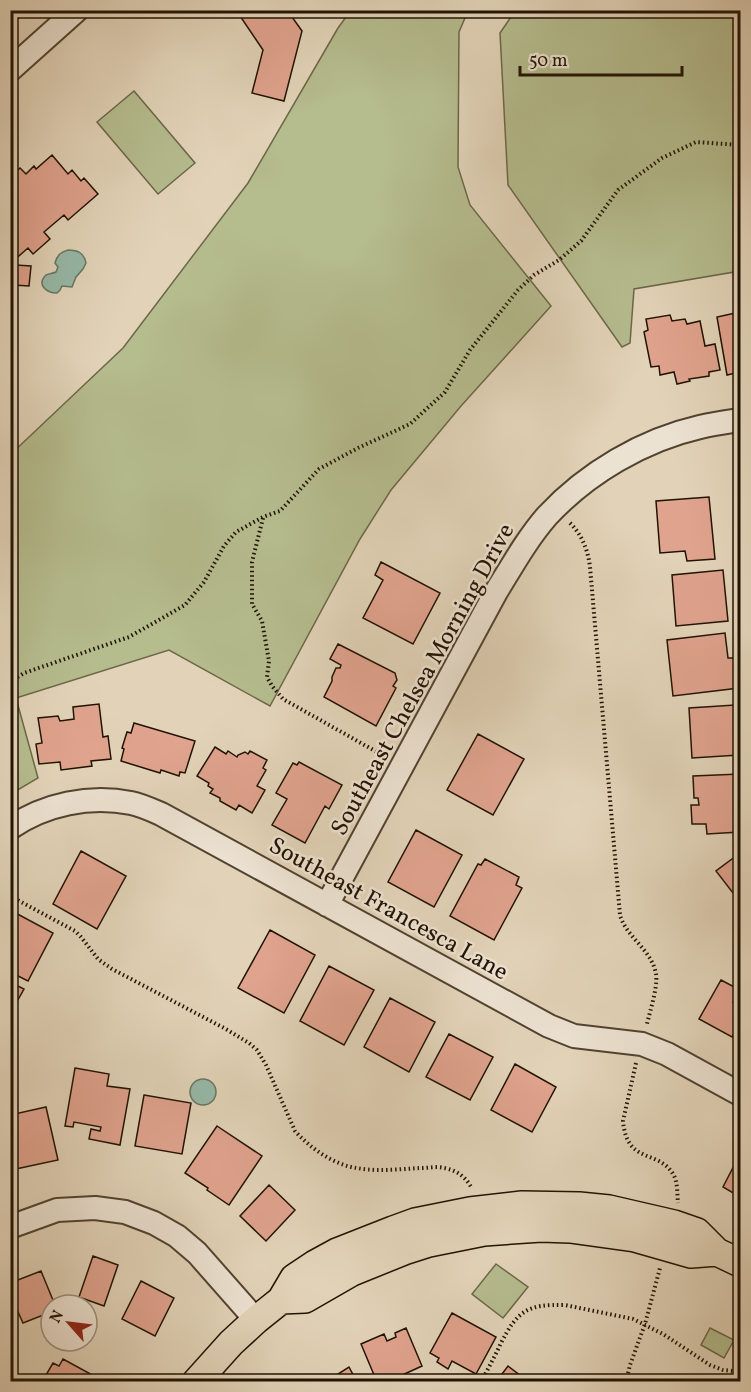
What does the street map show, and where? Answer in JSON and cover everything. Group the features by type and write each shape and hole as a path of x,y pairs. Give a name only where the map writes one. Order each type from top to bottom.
{"main road":[{"path":"196,1382 231,1343 281,1300 305,1299 352,1272 429,1243 484,1232 541,1228 570,1229 635,1238 691,1254 729,1257"}],"street":[{"path":"10,69 77,10"},
{"name":"Southeast Chelsea Morning Drive","path":"327,905 496,592 524,545 548,516 579,487 610,465 641,448 699,427 741,420"},
{"name":"Southeast Francesca Lane","path":"10,828 44,810 71,802 105,799 133,803 162,814 549,1026 574,1036 642,1044 667,1054 741,1094"},
{"path":"10,1227 57,1210 95,1208 125,1212 154,1223 177,1236 197,1253 256,1320"}],"path":[{"path":"10,682 24,673 129,637 185,604 204,582 224,546 236,532 263,517 280,511 320,469 410,424 445,392 470,350 519,290 534,275 559,260 581,241 618,190 662,158 696,142 741,145"},
{"path":"555,509 575,528 588,552 620,915 623,925 652,960 656,975 654,996 646,1029"},
{"path":"263,517 252,562 252,604 262,621 269,661 267,677 272,686 283,699 402,766"},
{"path":"10,896 75,931 98,959 112,969 249,1043 266,1065 295,1131 301,1139 327,1157 356,1168 380,1170 443,1167 455,1171 468,1181 473,1193"},
{"path":"637,1061 623,1129 630,1145 645,1156 661,1163 673,1174 678,1202"},
{"path":"626,1382 663,1258"},
{"path":"481,1382 513,1321 532,1309 547,1306 565,1305 621,1315 663,1334 710,1365 734,1371 741,1367"}],"shaded area":[{"path":"351,10 468,11 459,32 458,167 470,205 551,306 461,406 391,490 360,539 270,706 169,650 16,698 38,778 11,794 11,454 123,348 248,183 338,28"},
{"path":"515,11 740,11 740,271 634,289 630,343 622,347 508,185 500,33"},
{"path":"134,91 195,163 158,194 97,122"},
{"path":"68,250 80,253 86,263 72,287 62,286 57,293 50,292 42,285 43,279 46,275 56,272 57,258"},
{"path":"203,1079 212,1083 216,1092 212,1101 203,1105 194,1101 190,1092 194,1083"},
{"path":"496,1264 528,1287 503,1318 472,1294"},
{"path":"710,1328 734,1340 724,1358 701,1345"}],"building":[{"path":"236,10 295,10 297,14 292,17 302,31 284,101 252,93 263,50"},
{"path":"52,155 68,174 72,170 81,181 84,178 98,194 68,220 64,215 44,232 50,239 33,254 28,248 12,262 10,275 10,177 20,168 26,174 34,166 36,169"},
{"path":"15,265 31,266 29,286 13,285"},
{"path":"740,312 740,372 727,375 717,317"},
{"path":"670,315 672,321 685,319 687,324 700,321 705,346 715,344 720,370 709,372 709,376 689,379 690,381 677,384 674,372 660,375 659,366 651,367 644,332 648,330 646,319"},
{"path":"709,497 715,559 687,561 685,551 660,553 656,501"},
{"path":"381,562 440,593 413,644 363,618 383,580 375,575"},
{"path":"723,570 728,621 676,626 672,575"},
{"path":"725,633 728,658 735,658 739,688 673,696 667,640"},
{"path":"338,644 395,673 397,680 393,686 396,688 376,726 324,697 336,668 340,668 341,665 330,659"},
{"path":"99,704 103,737 108,736 111,759 91,761 92,766 61,770 60,762 39,764 36,744 42,743 38,718 58,716 60,721 74,719 73,707"},
{"path":"735,705 739,755 692,758 689,708"},
{"path":"134,723 195,741 185,773 180,772 179,776 161,770 160,773 121,761 127,732 131,733"},
{"path":"478,734 524,759 493,815 447,790"},
{"path":"215,747 226,754 228,751 237,757 245,752 248,754 250,751 267,760 263,768 266,770 257,786 265,790 252,813 239,805 236,810 220,801 220,798 210,793 213,789 208,786 209,783 197,776"},
{"path":"299,762 342,785 329,809 325,806 305,843 272,825 287,799 276,793 293,763 297,765"},
{"path":"740,774 740,832 707,834 706,824 692,824 691,805 699,805 698,798 694,798 693,776"},
{"path":"416,830 462,855 434,907 388,882"},
{"path":"81,851 126,876 97,929 53,904"},
{"path":"740,853 740,902 716,871"},
{"path":"485,859 519,877 516,885 522,888 494,940 450,916 478,864 481,865"},
{"path":"10,910 53,933 28,981 10,972"},
{"path":"270,930 315,955 284,1013 238,988"},
{"path":"329,966 374,990 344,1045 300,1021"},
{"path":"721,980 740,990 733,1002 740,1006 740,1021 732,1037 699,1019"},
{"path":"10,982 24,989 10,1014"},
{"path":"390,998 435,1022 409,1072 364,1047"},
{"path":"449,1034 493,1057 470,1100 426,1077"},
{"path":"515,1064 556,1087 532,1132 491,1110"},
{"path":"75,1068 109,1074 107,1086 130,1089 120,1145 89,1139 91,1129 100,1131 101,1127 74,1122 73,1127 65,1126"},
{"path":"144,1095 191,1103 182,1154 135,1146"},
{"path":"46,1107 58,1160 11,1170 10,1115"},
{"path":"217,1126 262,1156 229,1205 185,1173"},
{"path":"740,1154 740,1197 723,1187"},
{"path":"269,1185 295,1210 266,1241 240,1216"},
{"path":"93,1256 118,1265 104,1306 99,1304 99,1293 80,1293"},
{"path":"41,1271 50,1293 39,1293 39,1317 23,1323 10,1294 10,1283"},
{"path":"141,1281 174,1298 155,1336 122,1319"},
{"path":"452,1313 496,1337 476,1374 452,1361 448,1369 437,1362 439,1358 430,1353"},
{"path":"406,1328 422,1366 387,1382 377,1382 361,1344 384,1334 387,1341 396,1337 395,1333"},
{"path":"63,1359 105,1382 51,1382 52,1378 46,1375 53,1363 59,1366"},
{"path":"508,1366 529,1382 496,1382"},
{"path":"349,1367 357,1382 331,1382 330,1379"}]}
